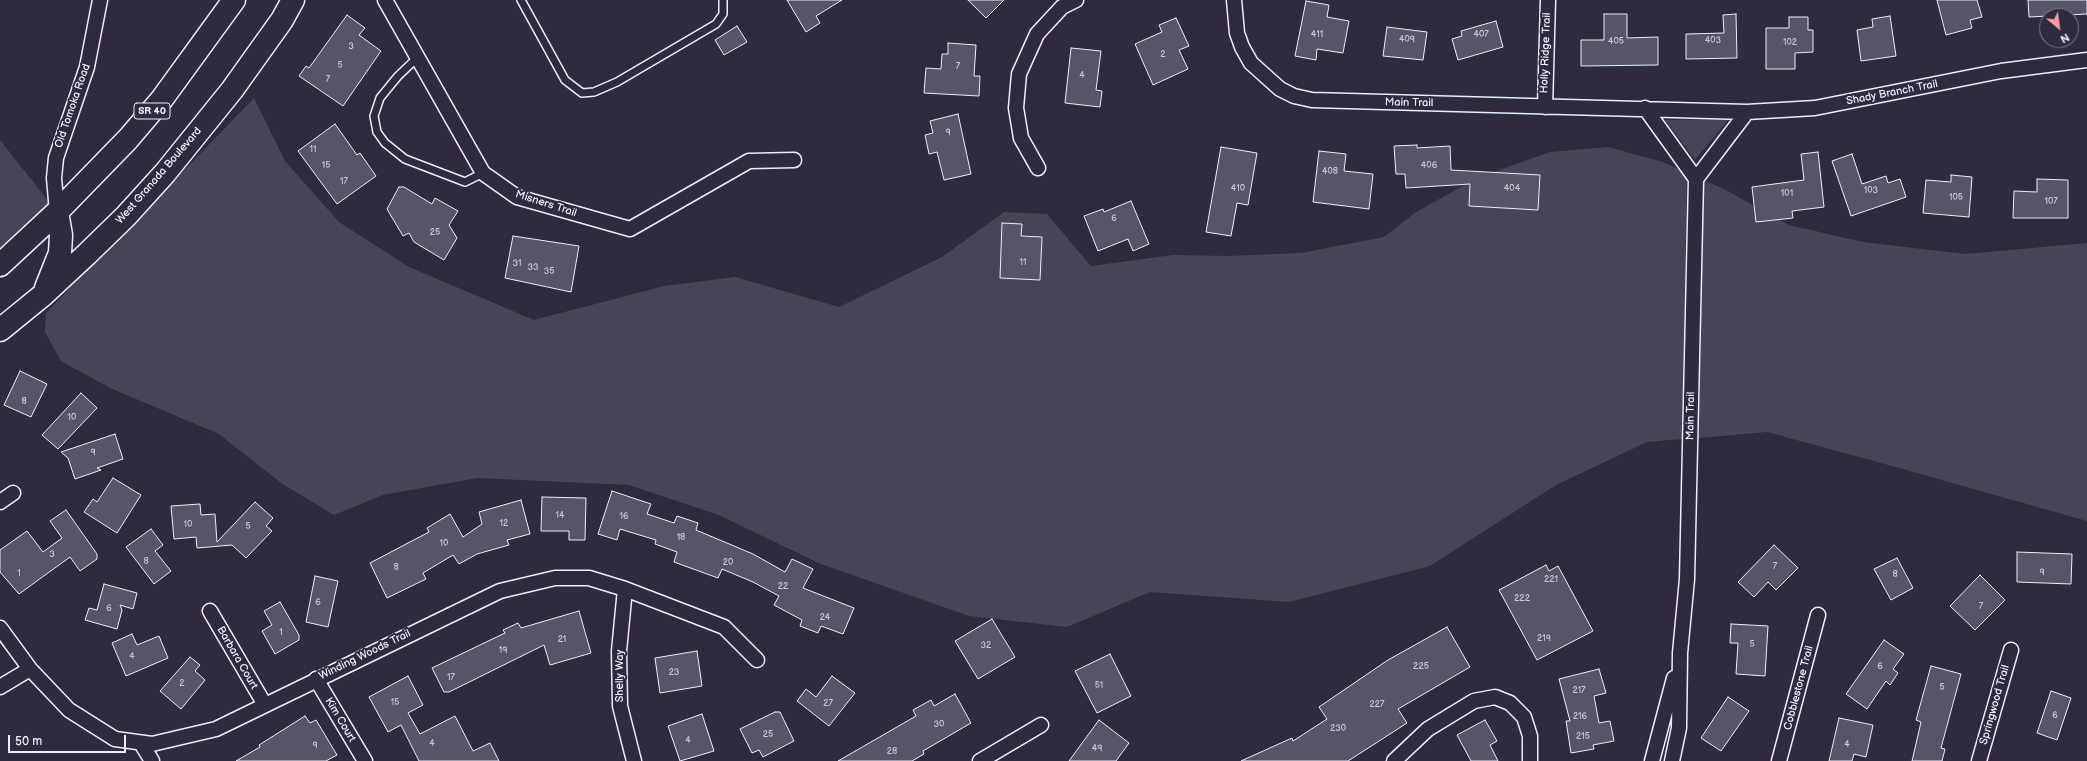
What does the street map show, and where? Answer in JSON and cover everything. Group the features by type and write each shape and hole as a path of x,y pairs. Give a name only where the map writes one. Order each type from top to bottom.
{"main road":[{"name":"SR 40","path":"0,265 57,212 128,139 157,104 234,0"},
{"name":"West Granada Boulevard","path":"0,330 43,295 126,216 165,173 232,90 283,10 293,0"},
{"path":"43,295 60,254 61,235 57,212"}],"street":[{"name":"Old Tomoka Road","path":"57,212 54,178 56,158 87,67 100,0"},
{"name":"Misners Trail","path":"385,0 483,173 517,197 630,229 749,161 794,160"},
{"path":"1038,168 1021,138 1016,108 1019,74 1037,34 1062,7 1076,0"},
{"name":"Main Trail","path":"1234,0 1237,32 1242,47 1248,58 1268,79 1294,96 1312,100 1334,101 1696,110"},
{"name":"Holly Ridge Trail","path":"1544,107 1548,0"},
{"name":"Shady Branch Trail","path":"1696,110 1747,112 1815,108 2001,71 2087,60"},
{"path":"1646,108 1696,179 1747,112"},
{"name":"Main Trail","path":"1672,761 1679,728 1680,653 1687,579 1696,179"},
{"path":"0,502 13,493"},
{"name":"Winding Woods Trail","path":"0,628 30,669 69,710 115,739 152,744 216,729 316,679 500,591 555,578 589,578 625,589 724,626 757,660"},
{"name":"Shelly Way","path":"625,589 619,651 620,706 634,761"},
{"name":"Barbara Court","path":"210,611 265,705"},
{"name":"Cobblestone Trail","path":"1779,761 1818,615"},
{"name":"Springwood Trail","path":"1979,761 2011,650"},
{"name":"Main Trail","path":"1652,761 1680,653"},
{"path":"0,687 30,669"},
{"name":"Kim Court","path":"316,679 365,761"},
{"path":"1394,761 1428,729 1474,701 1495,697 1510,703 1524,717 1530,736 1530,761"},
{"path":"980,761 1041,725"},
{"path":"141,743 152,761"}],"lane":[{"path":"521,0 565,80 582,93 594,92 694,38 716,24 723,14 723,0"},
{"path":"418,57 398,76 380,98 374,116 377,132 385,143 405,159 464,182 483,173"}],"shaded area":[{"path":"254,98 285,161 339,222 409,267 534,320 664,286 735,277 839,307 942,257 1004,212 1047,214 1091,266 1173,255 1227,256 1301,253 1384,237 1416,212 1477,178 1550,152 1608,147 1663,162 1687,173 1682,439 1647,442 1556,485 1430,566 1289,602 1150,592 1067,627 969,616 818,563 719,515 629,485 477,478 383,495 334,515 281,483 219,434 110,388 61,361 45,332 46,313"},
{"path":"1729,119 1695,160 1665,120"},
{"path":"0,140 57,212 0,265"},
{"path":"1703,180 1724,189 1789,225 1863,242 1965,254 2087,243 2087,521 1767,432 1699,438"}],"building":[{"path":"787,0 842,0 816,16 820,23 806,32"},
{"path":"968,0 1004,0 986,18"},
{"path":"1937,0 1977,0 1982,17 1970,20 1972,28 1946,35"},
{"path":"2028,0 2087,0 2087,14 2079,14 2079,8 2039,8 2039,16 2029,17"},
{"path":"1306,1 1329,5 1327,17 1349,21 1343,53 1317,49 1316,60 1295,56"},
{"path":"1604,14 1627,14 1627,38 1658,37 1658,65 1581,66 1581,40 1604,40"},
{"path":"1736,14 1737,58 1686,59 1686,34 1724,33 1723,15"},
{"path":"347,15 365,28 359,35 381,51 343,106 299,76 306,66 309,68"},
{"path":"1890,16 1896,56 1861,61 1857,30 1873,27 1872,19"},
{"path":"1789,17 1808,17 1808,30 1813,30 1813,52 1795,53 1795,69 1766,69 1766,28 1789,28"},
{"path":"1176,18 1189,46 1179,50 1188,69 1153,85 1135,44 1162,32 1159,25"},
{"path":"1496,21 1503,47 1458,60 1452,39 1462,36 1461,31"},
{"path":"737,26 747,42 724,55 715,40"},
{"path":"1387,27 1427,32 1423,60 1383,56"},
{"path":"948,43 976,45 974,76 980,76 979,96 924,93 926,68 941,69 942,54 948,54"},
{"path":"1071,48 1101,51 1096,90 1102,91 1100,107 1065,103"},
{"path":"958,114 971,174 944,180 937,152 929,154 925,135 933,133 930,121"},
{"path":"335,124 357,155 360,153 376,176 337,204 298,151"},
{"path":"1417,145 1417,148 1450,146 1451,170 1540,175 1538,210 1469,206 1470,184 1406,188 1405,174 1396,174 1394,146"},
{"path":"1221,147 1257,153 1248,205 1237,203 1231,236 1206,232"},
{"path":"1319,151 1346,154 1344,171 1373,174 1369,209 1313,202"},
{"path":"1818,152 1824,207 1792,211 1793,218 1756,222 1752,187 1804,180 1801,154"},
{"path":"1852,154 1862,184 1886,176 1888,183 1900,179 1906,197 1851,216 1832,161"},
{"path":"1951,175 1972,177 1969,217 1923,213 1926,180 1951,182"},
{"path":"2037,179 2068,180 2068,218 2013,218 2014,191 2037,192"},
{"path":"399,187 404,187 432,204 435,198 458,211 449,225 457,238 444,260 414,242 409,233 403,236 387,209"},
{"path":"1131,201 1149,244 1133,251 1128,239 1098,251 1084,216 1103,209 1104,212"},
{"path":"1002,223 1022,224 1021,236 1042,237 1040,280 1000,278"},
{"path":"513,236 579,246 571,292 505,278"},
{"path":"20,371 47,384 31,417 4,405"},
{"path":"81,393 97,408 58,449 42,435"},
{"path":"115,434 123,459 97,468 101,470 75,479 68,458 61,452"},
{"path":"113,478 141,495 117,533 84,512 93,499 97,502"},
{"path":"612,491 651,504 647,514 674,523 677,516 698,523 696,530 753,554 785,572 792,559 813,569 803,588 854,608 843,634 821,626 818,633 800,626 802,620 774,605 779,596 753,582 722,569 718,578 674,562 677,552 655,544 656,540 620,529 617,540 598,534"},
{"path":"542,497 586,498 585,540 569,540 569,531 541,531"},
{"path":"521,500 530,534 507,540 509,545 477,554 459,564 453,555 423,573 426,579 387,598 370,563 429,532 427,528 450,514 463,537 482,524 479,512"},
{"path":"255,502 273,518 266,526 272,531 246,558 232,545 197,548 196,537 174,539 171,506 200,504 201,515 215,514 217,542"},
{"path":"66,510 97,554 97,559 80,571 70,557 19,594 0,572 0,550 27,531 43,552 62,538 50,521"},
{"path":"151,529 163,545 155,551 171,571 154,584 126,547"},
{"path":"1774,545 1798,568 1776,590 1768,582 1754,597 1738,582"},
{"path":"2017,552 2072,554 2071,584 2017,582"},
{"path":"1897,558 1913,588 1891,600 1874,569"},
{"path":"1546,565 1549,571 1558,566 1593,631 1537,660 1499,590"},
{"path":"1980,575 2005,600 1975,630 1950,606"},
{"path":"315,576 338,581 328,627 306,622"},
{"path":"104,584 137,593 133,609 120,605 122,610 117,629 85,620 89,608 97,610"},
{"path":"280,602 299,635 299,640 275,654 262,631 272,625 264,611"},
{"path":"579,611 591,653 550,665 544,645 449,692 444,692 432,668 505,633 503,630 518,623 521,628"},
{"path":"992,619 1015,657 978,679 955,641"},
{"path":"1731,624 1768,626 1765,676 1736,674 1738,643 1730,643"},
{"path":"1447,627 1470,667 1398,709 1407,723 1348,761 1241,761 1292,738 1293,741 1327,719 1319,707 1388,660"},
{"path":"132,634 137,645 159,636 168,658 126,676 112,643"},
{"path":"1884,640 1904,654 1893,669 1898,673 1890,685 1886,681 1867,709 1846,694"},
{"path":"697,651 702,686 660,693 655,658"},
{"path":"1110,654 1131,696 1097,713 1075,671"},
{"path":"190,657 200,665 195,671 205,680 181,709 160,691"},
{"path":"1931,666 1961,674 1941,748 1945,749 1942,761 1912,761 1921,722 1916,720"},
{"path":"1599,669 1606,693 1594,696 1599,723 1610,721 1614,741 1593,745 1594,749 1571,753 1566,721 1570,721 1559,679"},
{"path":"408,676 423,705 408,713 420,734 455,716 473,751 490,743 499,761 419,761 401,725 388,732 369,697"},
{"path":"832,676 855,693 829,726 797,701 806,689 816,697"},
{"path":"2051,691 2071,698 2057,740 2037,733"},
{"path":"955,694 971,723 923,751 924,754 912,761 838,761 916,716 913,710 931,700 934,706"},
{"path":"1728,697 1749,711 1721,751 1701,738"},
{"path":"775,712 780,712 794,741 763,757 759,750 752,753 740,729"},
{"path":"702,714 714,751 680,761 668,726"},
{"path":"305,716 310,723 316,720 337,755 326,761 236,761 260,747 259,745"},
{"path":"1839,718 1873,725 1866,757 1854,754 1852,761 1829,761"},
{"path":"1099,720 1129,743 1116,761 1069,761"},
{"path":"1485,720 1497,741 1490,745 1498,761 1471,761 1457,735"}]}
